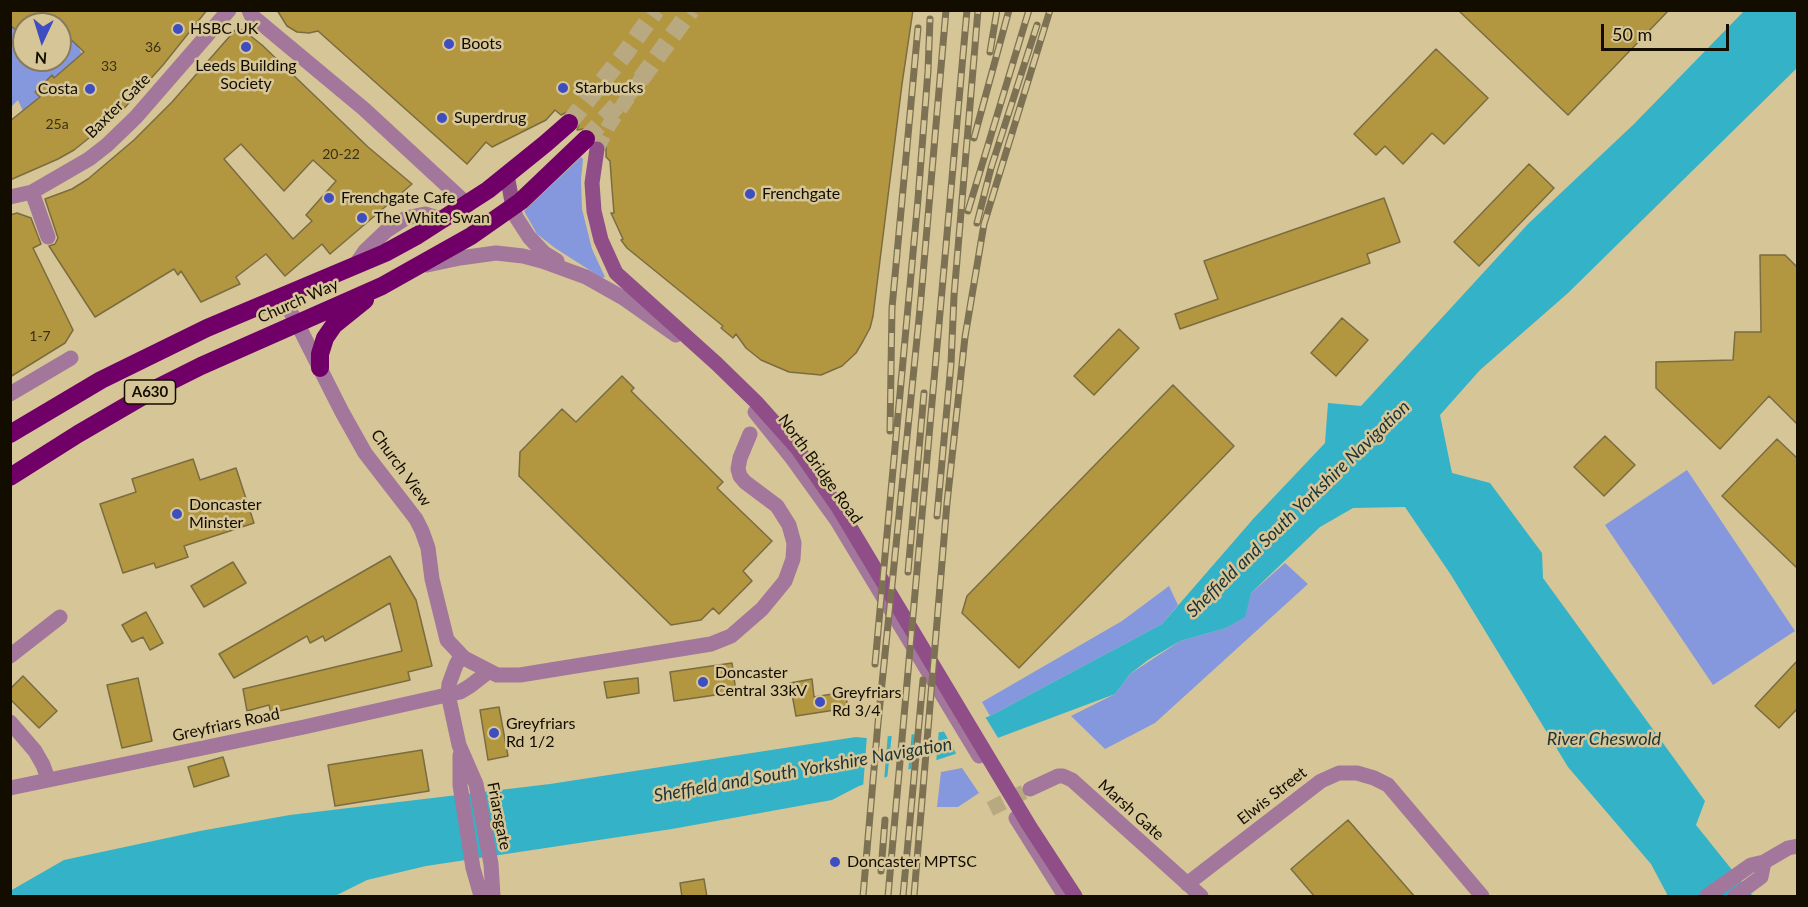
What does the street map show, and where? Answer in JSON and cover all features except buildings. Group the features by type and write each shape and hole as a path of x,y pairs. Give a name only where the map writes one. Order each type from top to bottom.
{"highway":[{"name":"A630","path":"507,175 568,123"},
{"name":"Church Way","path":"10,477 87,428 157,388 201,366 382,286 471,236 513,207 592,144"},
{"name":"Church Way","path":"10,434 101,380 207,328 385,253 468,205 507,175"},
{"path":"320,368 320,354 334,325 382,286"}],"street":[{"name":"Baxter Gate","path":"10,197 32,192 89,159 107,145 136,117 229,10"},
{"path":"249,10 251,15 364,109 468,205"},
{"name":"North Bridge Road","path":"592,144 594,211 601,240 616,273 639,302 704,359 757,413 792,458 841,527 1065,897"},
{"path":"507,175 516,217 529,237 544,253 586,278"},
{"path":"32,192 48,237"},
{"name":"North Bridge Road","path":"402,273 450,260 496,253 542,261 639,302 717,364 756,402 797,448 838,507 1030,827 1075,897"},
{"name":"Church View","path":"281,296 365,453 416,519 428,548 432,579 445,635 450,645 467,660"},
{"path":"10,394 71,358"},
{"path":"448,694 456,665 467,660 488,672 504,676 703,646 724,640 762,609 785,581 793,559 794,539 789,525 777,506 740,476 738,469 742,450 750,434"},
{"path":"10,656 60,617"},
{"name":"Greyfriars Road","path":"10,788 460,692 488,672"},
{"name":"Friarsgate","path":"448,694 459,745 460,785 481,897"},
{"path":"10,722 35,751 48,779"},
{"name":"Friarsgate","path":"459,745 476,784 491,864 493,897"},
{"name":"Elwis Street","path":"1187,884 1321,781 1340,773 1357,772 1374,777 1388,785 1482,897"},
{"name":"Marsh Gate","path":"1030,789 1058,776 1072,780 1201,897"},
{"path":"1707,897 1759,868 1788,848 1797,846"},
{"path":"1735,897 1759,868"}],"shaded area":[{"path":"11,25 12,72 62,72 55,78 52,76 36,91 43,101 23,111 18,100 11,107"},
{"path":"72,40 78,46 82,54 72,63"},
{"path":"581,157 583,159 582,209 592,249 605,277 602,278 537,234 524,211"},
{"path":"1687,470 1795,631 1713,685 1605,525"},
{"path":"1285,563 1308,584 1155,723 1105,749 1071,716 1115,694 1130,674 1180,641 1226,628 1244,617 1251,593"},
{"path":"1169,586 1178,605 1162,624 990,716 982,702 1122,621"},
{"path":"962,768 979,793 958,807 937,807 941,772"}],"water":[{"path":"1744,11 1797,11 1797,68 1568,293 1480,370 1440,415 1452,473 1490,483 1542,553 1543,578 1705,801 1696,825 1753,896 1668,896 1651,864 1568,767 1451,575 1405,507 1353,508 1320,527 1251,593 1245,617 1226,628 1180,641 1130,674 1115,694 955,754 859,786 832,800 672,829 426,866 367,880 335,896 11,896 10,891 64,860 200,831 290,815 550,784 856,737 942,732 990,716 1162,624 1254,518 1325,443 1328,403 1361,406 1528,224 1634,124"}],"pier":[{"path":"984,715 1000,741 958,757 942,728"},
{"path":"939,729 936,764 911,772 915,731"},
{"path":"912,731 908,773 887,780 892,733"},
{"path":"888,733 884,781 863,788 867,735"}],"tunnel":[{"path":"569,123 626,52 656,10"},
{"path":"586,139 641,79 691,10"},
{"path":"597,149 609,125 641,79"},
{"path":"990,809 1030,789"}],"railway":[{"path":"863,896 920,309 946,10"},
{"path":"888,896 967,10"},
{"path":"937,516 978,10"},
{"path":"990,52 997,10"},
{"path":"974,138 1009,10"},
{"path":"968,211 1029,10"},
{"path":"914,896 947,503 965,337 984,224 1050,10"},
{"path":"875,664 918,199 930,19"},
{"path":"977,223 991,168 1037,25"},
{"path":"890,431 892,308 918,28"},
{"path":"908,572 924,393"},
{"path":"903,896 923,680"},
{"path":"881,871 885,820"}],"place":[{"name":"HSBC UK","path":"178,29"},
{"name":"Boots","path":"449,44"},
{"name":"Leeds Building Society","path":"246,47"},
{"name":"Starbucks","path":"563,88"},
{"name":"Costa","path":"90,89"},
{"name":"Superdrug","path":"442,118"},
{"name":"Frenchgate","path":"750,194"},
{"name":"Frenchgate Cafe","path":"329,198"},
{"name":"The White Swan","path":"362,218"},
{"name":"Doncaster Minster","path":"177,514"},
{"name":"Doncaster Central 33kV","path":"703,682"},
{"name":"Greyfriars Rd 3/4","path":"820,702"},
{"name":"Greyfriars Rd 1/2","path":"494,733"},
{"name":"Doncaster MPTSC","path":"835,862"}],"water label":[{"name":"Sheffield and South Yorkshire Navigation","path":"1298,509"},
{"name":"River Cheswold","path":"1604,739"},
{"name":"Sheffield and South Yorkshire Navigation","path":"803,770"}]}
